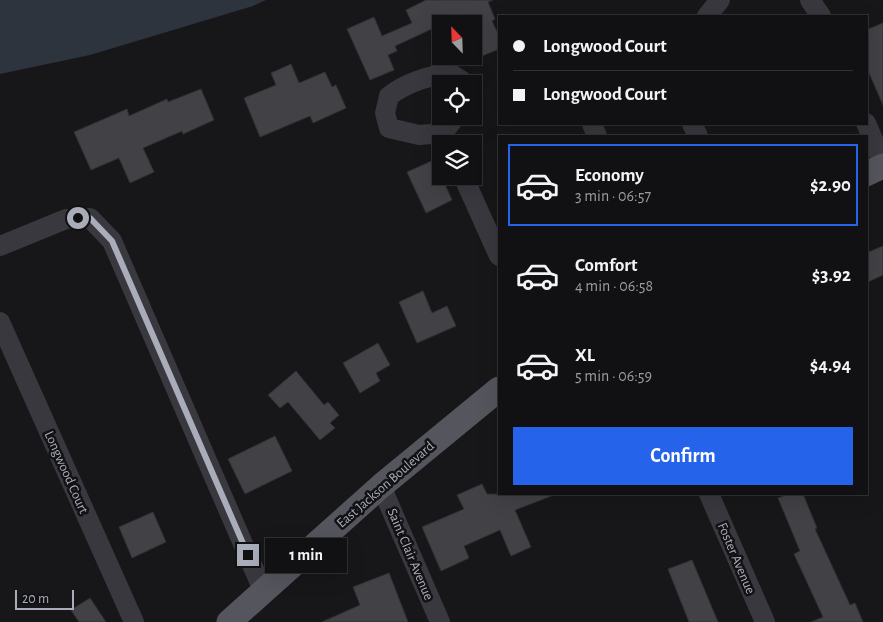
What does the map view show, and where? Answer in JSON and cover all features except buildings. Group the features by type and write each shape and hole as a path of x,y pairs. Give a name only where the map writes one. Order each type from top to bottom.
{"main road":[{"path":"868,173 883,164"},
{"name":"East Jackson Boulevard","path":"229,622 381,486 498,390"}],"street":[{"path":"708,15 720,0"},
{"path":"810,0 819,10 821,15"},
{"path":"436,75 448,72 453,75"},
{"path":"432,76 404,86 389,96 385,113 389,128 432,136"},
{"path":"867,125 883,164"},
{"path":"467,185 498,254"},
{"path":"0,246 66,218 90,218 112,241 263,590"},
{"name":"Longwood Court","path":"0,322 134,622"},
{"name":"Saint Clair Avenue","path":"381,486 440,622"},
{"name":"Foster Avenue","path":"710,495 765,622"}],"shaded area":[{"path":"0,0 266,0 253,6 90,55 0,74"}],"route":[{"path":"78,218 90,218 112,241 248,555"}]}
